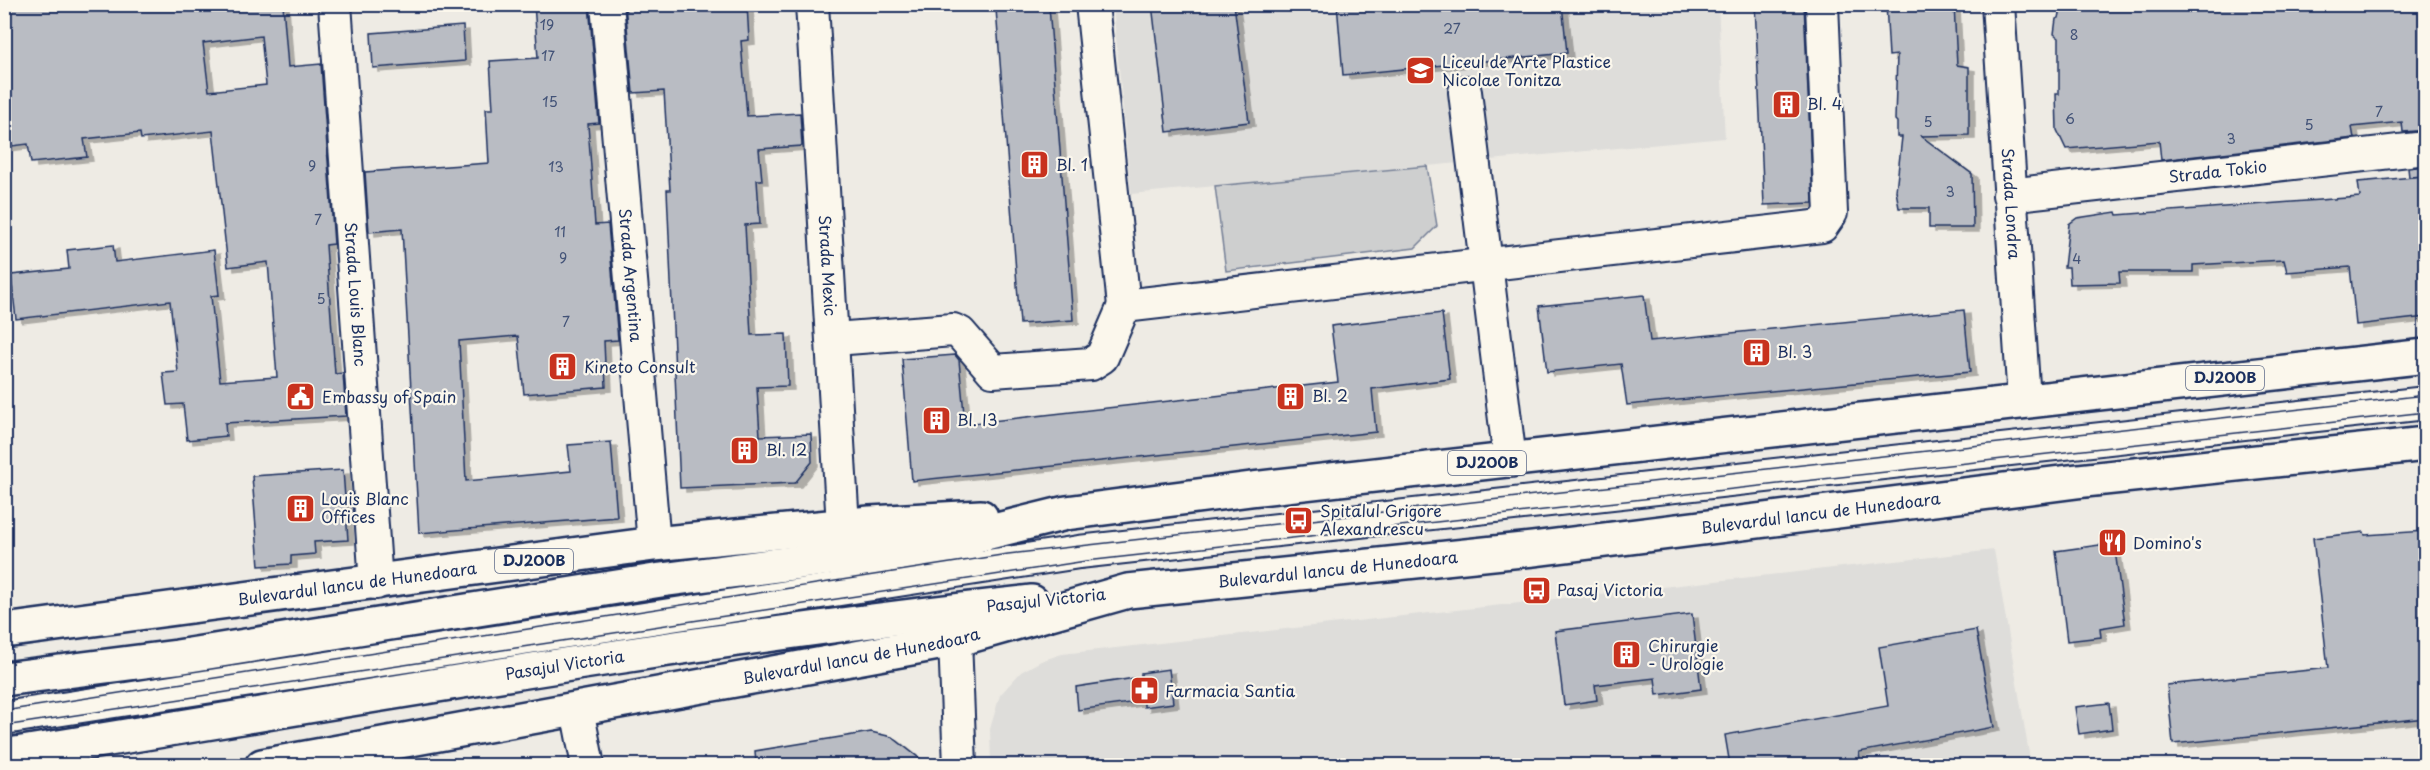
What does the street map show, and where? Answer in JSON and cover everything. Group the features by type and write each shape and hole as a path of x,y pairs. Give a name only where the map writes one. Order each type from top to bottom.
{"main road":[{"name":"Bulevardul Iancu de Hunedoara","path":"4,631 654,544 953,541 1066,513 1251,489 2426,356"},
{"name":"Bulevardul Iancu de Hunedoara","path":"262,765 577,710 954,640 1128,591 1521,550 2077,481 2426,444"},
{"path":"4,679 177,657 661,580 844,541"},
{"name":"Pasajul Victoria","path":"4,756 660,650 840,624 1128,591"}],"street":[{"name":"Strada Louis Blanc","path":"335,4 376,583"},
{"name":"Strada Argentina","path":"607,4 654,544"},
{"name":"Strada Mexic","path":"812,4 834,339 844,541"},
{"path":"834,339 953,330 960,333 993,371 1091,364 1101,357 1124,306 1092,4"},
{"path":"1124,306 1822,226 1831,213 1822,4"},
{"name":"Strada Londra","path":"1998,4 2024,401"},
{"path":"1465,92 1510,461"},
{"name":"Strada Tokio","path":"2009,195 2426,148"},
{"name":"Pasajul Victoria","path":"4,718 1078,552 2426,403"},
{"path":"954,640 960,765"},
{"path":"577,710 588,765"}],"shaded area":[{"name":"Liceul de Arte Plastice Nicolae Tonitza","path":"1113,5 1718,5 1725,138 1131,194"},
{"path":"1427,166 1437,226 1415,248 1226,271 1215,186"},
{"path":"1994,550 2031,765 991,766 990,729 1000,695 1021,672 1041,661 1062,654"}],"building":[{"path":"4,4 283,4 288,67 321,64 334,244 326,245 335,374 343,373 346,416 225,423 226,436 187,440 183,404 167,405 163,373 178,372 170,301 16,319 11,275 69,269 67,250 113,245 115,262 214,250 219,295 211,296 220,381 277,377 268,262 228,267 213,131 141,139 140,133 84,139 87,157 31,163 28,144 4,147","holes":["261,36 266,85 209,91 203,43"]},
{"path":"534,4 589,4 599,123 588,124 595,225 608,224 618,340 604,341 606,387 524,394 518,336 459,341 466,481 571,471 568,445 611,442 617,517 419,533 402,229 369,232 365,172 489,163 486,109 493,109 490,61 538,58"},
{"path":"625,4 747,4 749,40 741,41 747,116 800,113 802,146 759,149 762,180 757,180 760,224 745,225 751,335 786,334 788,386 757,387 760,436 811,434 812,462 795,483 680,488 667,190 670,190 664,91 633,93"},
{"path":"1152,4 1234,4 1249,122 1167,132"},
{"path":"1337,4 1562,4 1567,53 1343,75"},
{"name":"Bl. 4","path":"1755,4 1804,4 1813,203 1764,205"},
{"path":"1886,4 1954,4 1957,65 1969,67 1969,135 1921,136 1972,174 1973,228 1929,228 1929,208 1899,208 1896,191 1902,137 1897,137 1895,120 1897,55 1889,56"},
{"path":"2426,4 2426,130 2403,132 2402,122 2352,127 2354,138 2161,160 2159,141 2066,149 2057,130 2059,38 2054,34 2056,19 2059,18 2062,5"},
{"name":"Bl. 1","path":"1049,6 1073,320 1020,324 996,9"},
{"path":"463,26 465,61 373,68 371,33"},
{"path":"2426,166 2426,241 2421,241 2426,317 2356,325 2350,267 2287,272 2284,260 2193,265 2193,272 2119,272 2120,283 2070,284 2069,267 2064,267 2069,224 2077,218 2116,212 2117,215 2360,197 2358,182 2425,176 2409,177 2408,168"},
{"name":"Bl. 3","path":"1644,295 1650,341 1964,310 1970,372 1627,405 1621,364 1547,372 1539,306"},
{"name":"Bl. 2","path":"1442,313 1450,379 1372,389 1376,432 912,481 902,359 955,355 959,360 965,424 1338,382 1331,326"},
{"name":"Louis Blanc Offices","path":"343,470 348,540 314,542 315,554 291,556 291,564 259,566 252,476"},
{"path":"2426,531 2426,718 2173,744 2167,685 2328,668 2313,538 2364,532 2365,535"},
{"path":"2114,543 2125,624 2100,628 2101,637 2067,641 2056,551"},
{"name":"Chirurgie - Urologie","path":"1692,614 1701,689 1657,695 1655,678 1595,685 1597,700 1564,705 1555,631"},
{"path":"1976,630 1994,727 1859,752 1861,765 1730,765 1725,735 1888,706 1879,647"},
{"name":"Farmacia Santia","path":"1169,669 1173,703 1144,707 1144,701 1078,710 1076,687 1141,677 1141,673"},
{"path":"2109,703 2112,729 2079,734 2075,707"},
{"path":"871,732 892,737 928,765 756,765 755,751"}],"tram line":[{"path":"4,711 1008,554 2426,395"},
{"path":"4,726 1086,561 2426,412"}],"place":[{"name":"Liceul de Arte Plastice Nicolae Tonitza","path":"1421,71"},
{"name":"Bl. 4","path":"1786,104"},
{"name":"Bl. 1","path":"1035,165"},
{"name":"Bl. 3","path":"1756,352"},
{"name":"Kineto Consult","path":"563,367"},
{"name":"Bl. 2","path":"1291,396"},
{"name":"Embassy of Spain","path":"301,397"},
{"name":"Bl. I3","path":"936,420"},
{"name":"Bl. I2","path":"745,450"},
{"name":"Louis Blanc Offices","path":"300,508"},
{"name":"Spitalul Grigore Alexandrescu","path":"1299,520"},
{"name":"Domino's","path":"2112,543"},
{"name":"Pasaj Victoria","path":"1536,590"},
{"name":"Chirurgie - Urologie","path":"1627,655"},
{"name":"Farmacia Santia","path":"1144,691"}]}
